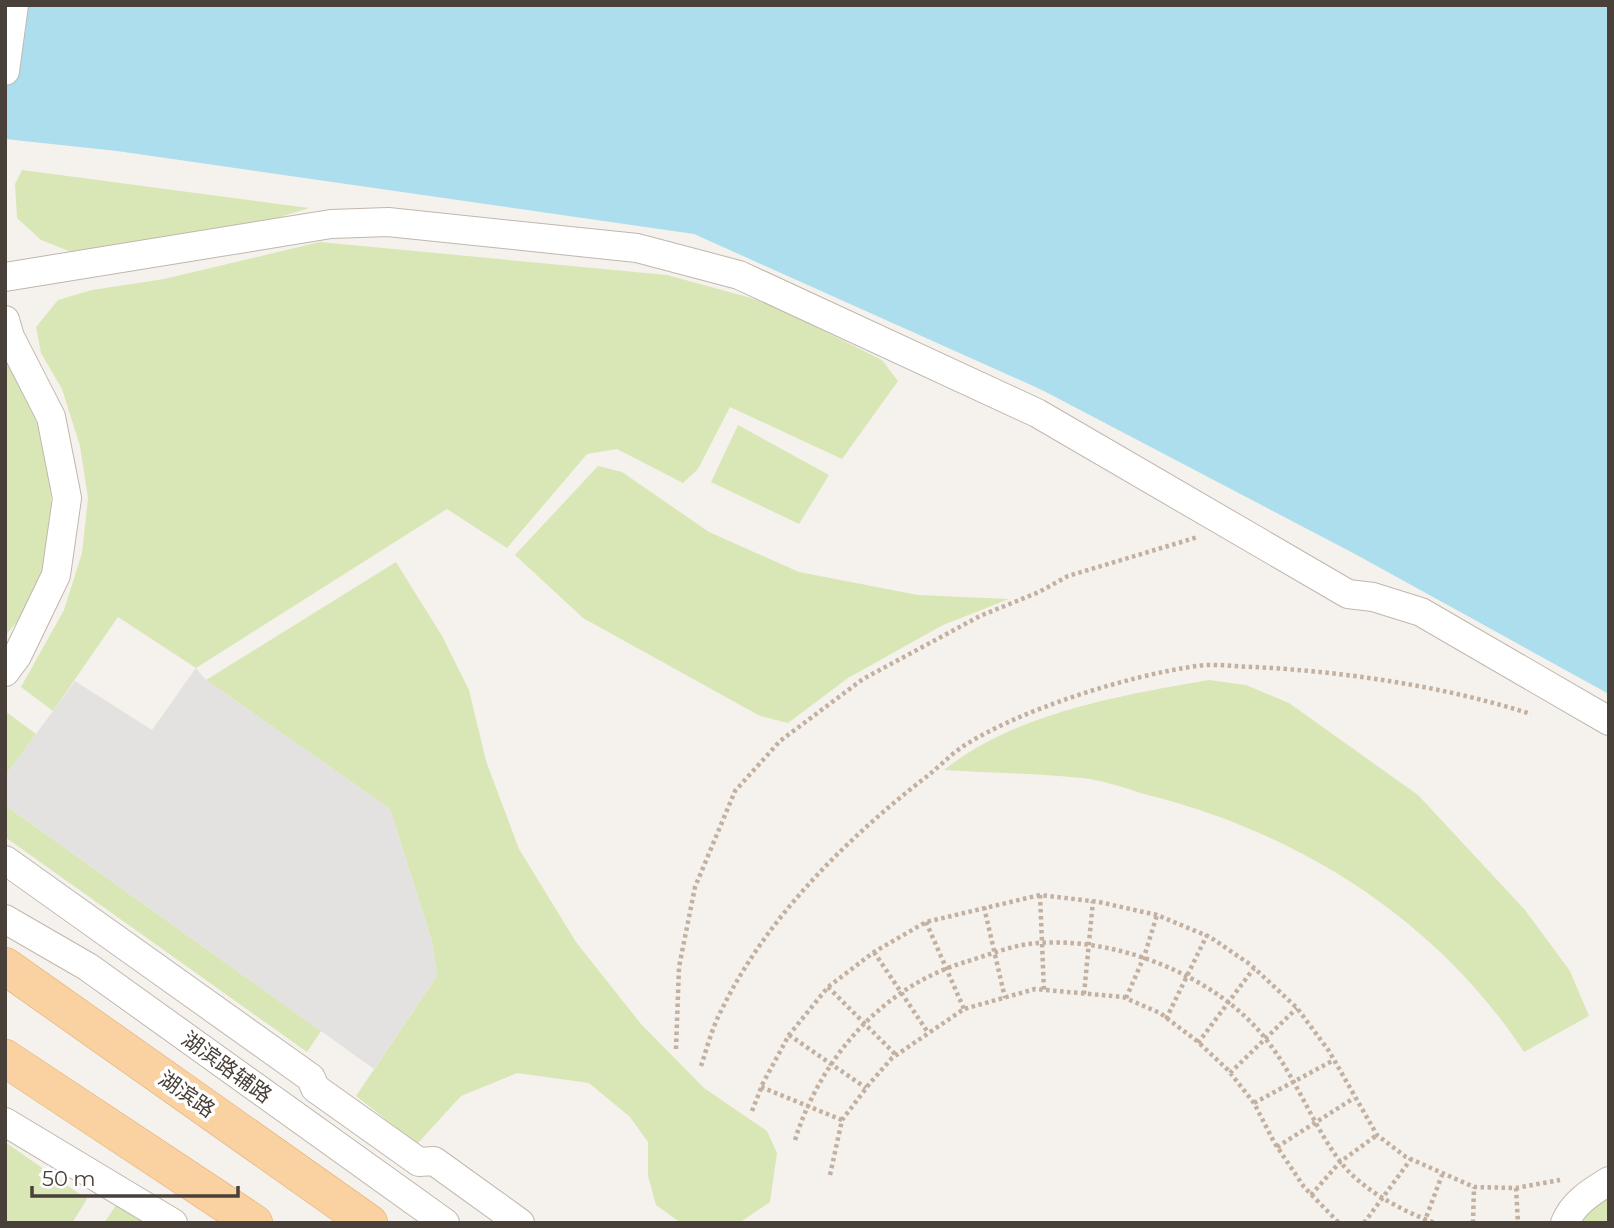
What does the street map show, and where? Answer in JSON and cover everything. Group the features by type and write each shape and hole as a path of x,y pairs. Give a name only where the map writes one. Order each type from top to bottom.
{"main road":[{"name":"湖滨路","path":"5,966 369,1223"},
{"path":"5,1059 254,1223"}],"street":[{"path":"5,71 15,5"},
{"path":"5,277 331,224 388,222 637,248 739,275 1037,413 1348,594 1373,597 1420,612 1609,722"},
{"path":"5,320 10,337 51,417 67,498 56,575 17,656 5,672"},
{"path":"5,860 311,1078 315,1088 419,1163 434,1161 520,1223"},
{"name":"湖滨路辅路","path":"5,919 88,967 445,1223"},
{"path":"5,1122 173,1223"},
{"path":"1565,1223 1569,1213 1600,1187"}],"path":[{"path":"676,1049 681,956 695,887 735,791 780,741 863,679 980,616 1039,592 1068,576 1234,528"},
{"path":"701,1066 720,1012 747,965 784,914 823,872 873,821 963,747 1037,710 1122,682 1197,666 1224,665 1296,669 1372,680 1497,703 1531,714"},
{"path":"1040,895 1044,990"},
{"path":"752,1111 761,1087 789,1035 828,987 874,952 926,922 1040,895 1093,901 1157,915 1207,936 1254,968 1297,1008 1334,1060 1377,1135 1410,1159 1474,1187 1516,1188 1558,1181 1581,1171 1600,1187"},
{"path":"1084,994 1093,901"},
{"path":"984,907 1005,998"},
{"path":"1126,998 1144,957 1157,915"},
{"path":"926,922 964,1009"},
{"path":"1166,1018 1207,936"},
{"path":"795,1140 806,1104 831,1062 864,1022 900,994 947,968 993,954 1043,943 1090,945 1144,957 1187,975 1227,1003 1265,1037 1340,1162 1382,1198 1424,1221 1435,1223"},
{"path":"874,952 927,1031"},
{"path":"1198,1043 1254,968"},
{"path":"828,987 896,1055"},
{"path":"830,1175 842,1120 896,1055 927,1031 964,1009 1035,989 1126,998 1166,1018 1230,1073 1254,1103 1277,1147 1311,1195 1339,1223"},
{"path":"1230,1073 1297,1008"},
{"path":"789,1035 866,1088"},
{"path":"1254,1103 1334,1060"},
{"path":"761,1087 842,1120"},
{"path":"1277,1147 1354,1098"},
{"path":"1311,1195 1340,1162 1377,1135"},
{"path":"1364,1223 1410,1159"},
{"path":"1424,1221 1442,1175"},
{"path":"1473,1223 1474,1187"},
{"path":"1516,1188 1518,1223"}],"green space":[{"path":"22,170 309,208 242,229 89,259 41,240 17,218 15,184"},
{"path":"320,242 667,275 766,302 882,360 898,381 842,459 730,407 698,469 683,483 617,449 587,454 507,548 447,509 196,668 118,617 53,711 21,687 64,610 82,553 88,498 80,446 62,389 41,353 36,327 58,300 92,290 164,279"},
{"path":"5,358 23,389 37,424 47,461 51,499 50,536 42,572 27,606 5,636"},
{"path":"738,425 829,475 799,524 711,482"},
{"path":"598,466 622,472 709,532 799,572 918,595 1009,599 943,625 848,678 788,723 760,716 583,618 515,555"},
{"path":"396,562 442,636 469,690 486,761 519,849 576,942 641,1024 704,1088 767,1131 777,1153 770,1202 739,1223 681,1223 656,1205 648,1176 648,1142 630,1117 589,1083 517,1073 461,1096 417,1144 356,1096 437,976 432,942 390,809 206,680"},
{"path":"1209,680 1246,685 1289,703 1418,795 1525,910 1570,971 1589,1016 1524,1052 1489,1005 1450,962 1407,923 1361,889 1311,858 1259,833 1204,812 1099,781 1048,775 944,770 972,750 1036,720 1106,700"},
{"path":"5,711 36,734 5,776"},
{"path":"5,805 321,1031 307,1052 5,837"},
{"path":"5,1142 87,1199 72,1223 5,1223"},
{"path":"1609,1181 1609,1223 1565,1223"},
{"path":"119,1201 156,1223 104,1223"}],"shaded area":[{"path":"196,668 206,680 390,809 432,942 437,976 374,1069 5,805 5,776 75,681 152,730"}],"water":[{"path":"5,5 1609,5 1609,694 1355,554 1042,390 694,234 117,151 5,139"}]}
